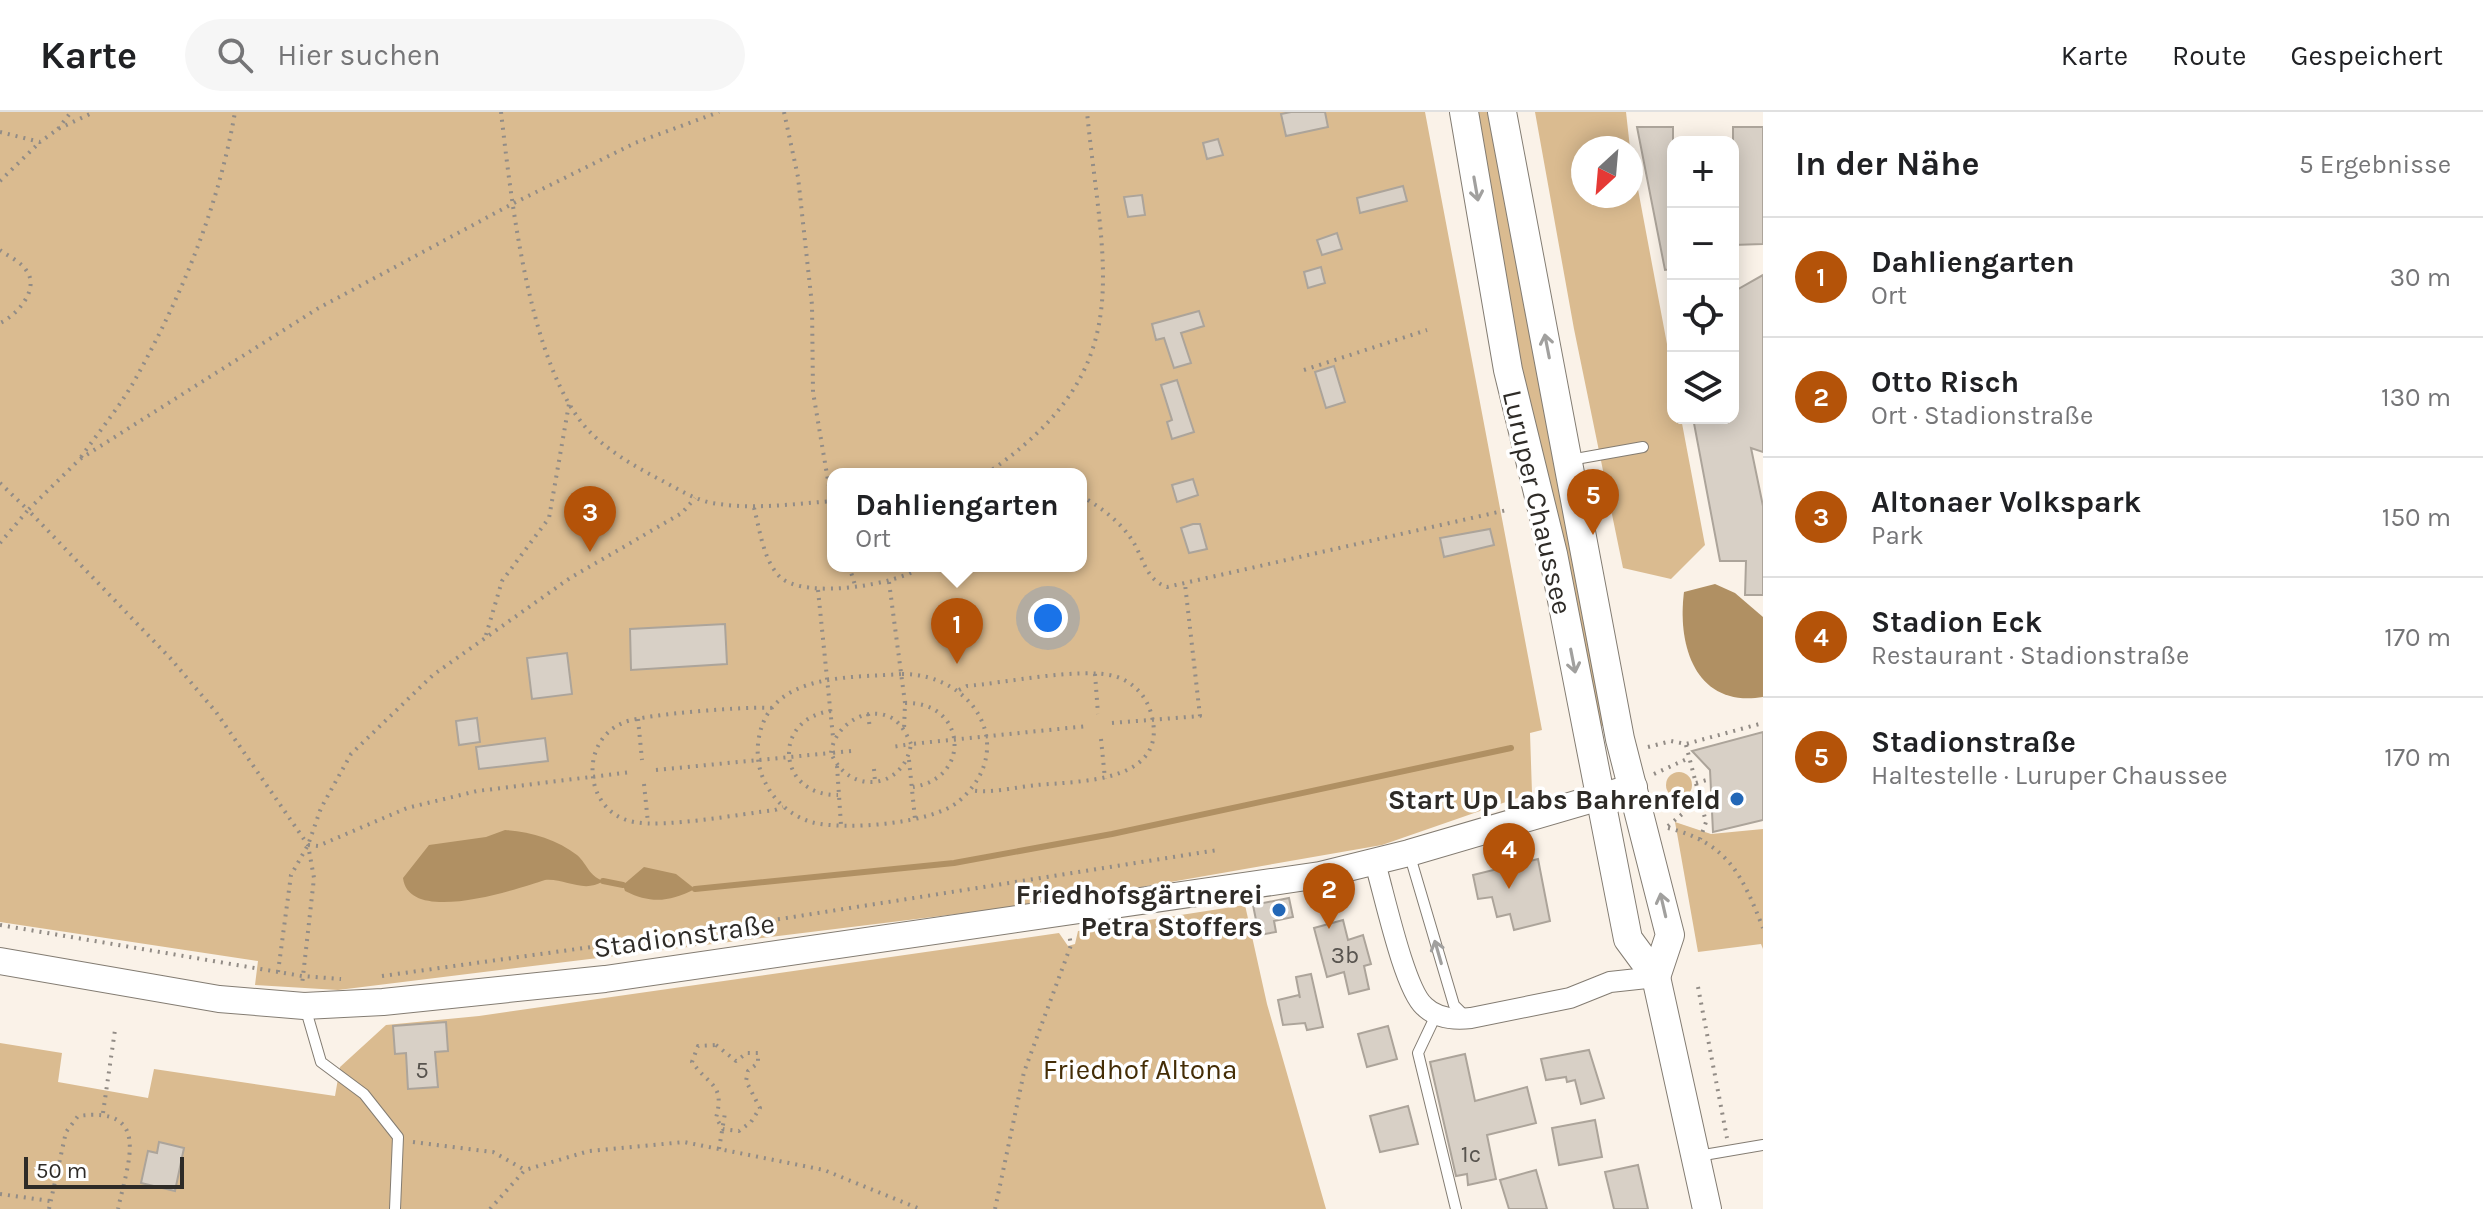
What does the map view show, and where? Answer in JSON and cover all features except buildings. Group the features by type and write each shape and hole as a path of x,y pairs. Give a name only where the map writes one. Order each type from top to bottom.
{"main road":[{"name":"Luruper Chaussee","path":"1464,112 1508,370 1553,554 1628,939 1656,977"},
{"name":"Luruper Chaussee","path":"1502,112 1620,739 1644,780 1670,935 1656,977"},
{"path":"1656,977 1707,1209"}],"street":[{"name":"Stadionstraße","path":"0,961 219,999 304,1006 383,1002 605,979 1275,882 1375,863 1599,797 1644,780"},
{"path":"1375,863 1414,993 1423,1006 1436,1015 1455,1020 1471,1018 1570,998 1610,982 1656,977"}],"lane":[{"path":"1568,461 1643,447"},
{"path":"1409,853 1454,1005 1460,1014 1471,1018"},
{"path":"304,1006 321,1062 364,1094 398,1137 395,1209"},
{"path":"1436,1015 1418,1053 1456,1209"},
{"path":"1696,1156 1763,1145"}],"path":[{"path":"0,181 58,129 71,112"},
{"path":"58,129 80,122 94,112"},
{"path":"0,543 28,510 80,459 136,378 187,276 224,172 235,112"},
{"path":"501,112 512,204 541,333 555,380 587,428 608,448 695,498 754,508 827,501"},
{"path":"80,459 305,316 512,204 635,143 719,112"},
{"path":"784,112 798,177 812,305 813,392 827,472"},
{"path":"993,468 1058,412 1088,367 1098,338 1104,278 1087,112"},
{"path":"0,132 40,142"},
{"path":"0,250 27,271 30,280 20,309 0,323"},
{"path":"1304,370 1427,330"},
{"path":"486,638 502,581 549,518 569,404"},
{"path":"0,483 171,659 216,712 308,845 314,878 302,976"},
{"path":"278,972 291,875 308,845 321,808 351,754 433,675 570,578 682,513 695,498"},
{"path":"1087,501 1125,530 1140,553 1150,577 1167,587 1507,510"},
{"path":"754,508 765,551 779,575 793,585 817,590 889,581 909,572"},
{"path":"851,572 855,585"},
{"path":"889,581 905,703 904,730"},
{"path":"1112,723 1200,716 1185,584"},
{"path":"817,590 831,711 831,753 837,766 841,825"},
{"path":"902,674 936,677 959,690 977,712 985,737 983,765 970,790 947,809 915,819 841,825 809,821 783,807 765,784 758,759 760,731 772,708 801,686 902,674"},
{"path":"1095,674 1098,714"},
{"path":"959,690 967,686 1111,675 1135,687 1144,696 1153,721 1150,744 1143,757 1120,775 1105,779 970,790"},
{"path":"905,703 928,705 938,711 952,728 955,740 954,751 944,772 925,785 913,787"},
{"path":"772,708 624,722 601,740 595,751 592,777 608,809 634,822 783,807"},
{"path":"831,711 809,717 800,725 793,734 788,757 791,768 805,787 815,792 838,795"},
{"path":"833,739 841,728 868,714 893,719 904,730 911,744 909,760 915,819"},
{"path":"868,714 870,729"},
{"path":"638,719 642,760"},
{"path":"1648,747 1671,741 1686,744 1763,723"},
{"path":"892,747 1088,726"},
{"path":"1101,739 1105,779"},
{"path":"1686,744 1706,822 1700,839"},
{"path":"656,770 851,751"},
{"path":"1644,780 1689,758"},
{"path":"837,766 862,782 875,782 902,770 909,760"},
{"path":"874,769 875,782"},
{"path":"308,845 318,846 407,808 477,791 631,772"},
{"path":"1696,783 1710,779"},
{"path":"644,784 648,823"},
{"path":"1700,799 1666,828 1700,839 1727,856 1748,890 1763,928"},
{"path":"370,978 685,934 1218,850"},
{"path":"0,925 302,976 349,980"},
{"path":"995,1209 1024,1072 1071,945 1068,928"},
{"path":"1698,987 1729,1151"},
{"path":"103,1113 115,1030"},
{"path":"716,1045 736,1061 747,1053 758,1053 758,1063 748,1071 746,1081 760,1108 751,1122 739,1131 723,1129 716,1118 721,1099 692,1062 698,1046 716,1045"},
{"path":"49,1209 66,1132 78,1116 103,1113 122,1122 133,1144 118,1209"},
{"path":"719,1149 725,1113"},
{"path":"398,1137 426,1146 493,1152 525,1170"},
{"path":"490,1209 525,1170 589,1151 684,1142 824,1170 920,1209"},
{"path":"0,1194 50,1201"}],"green space":[{"path":"0,112 1425,112 1542,730 1530,733 1532,793 1382,845 1062,901 338,990 255,985 258,961 0,922"},
{"path":"1476,112 1493,112 1606,725 1597,727 1523,384"},
{"path":"1535,112 1626,112 1629,136 1571,136 1571,208 1642,208 1667,344 1667,424 1682,424 1705,545 1671,579 1623,568 1574,329"},
{"path":"1679,772 1688,776 1692,785 1688,794 1679,798 1670,794 1666,785 1670,776"},
{"path":"1675,822 1711,834 1763,829 1763,949 1761,944 1698,952"},
{"name":"Friedhof Altona","path":"1245,905 1267,1004 1326,1209 0,1209 0,1043 62,1053 58,1082 148,1098 154,1069 335,1096 340,1067 386,1025 479,1016 1059,933 1068,946 1075,944 1078,931"}],"shaded area":[{"path":"1715,584 1735,593 1763,617 1763,697 1740,698 1721,693 1707,683 1688,652 1684,633 1684,592"},
{"path":"505,830 533,834 561,845 577,855 591,873 603,881 582,886 545,880 489,896 443,902 424,900 410,892 403,878 429,845 486,837"},
{"path":"644,867 676,874 695,889 660,900 625,891 623,885"}],"waterway":[{"path":"695,889 954,863 1112,834 1511,748"},
{"path":"603,881 623,885"}],"place":[{"name":"Stadionstraße","path":"1593,535"},
{"name":"Altonaer Volkspark","path":"590,552"},
{"name":"Dahliengarten","path":"957,664"},
{"name":"Start Up Labs Bahrenfeld","path":"1737,799"},
{"name":"Stadion Eck","path":"1509,889"},
{"name":"Friedhofsgärtnerei Petra Stoffers","path":"1279,910"},
{"name":"Otto Risch","path":"1329,929"}]}
